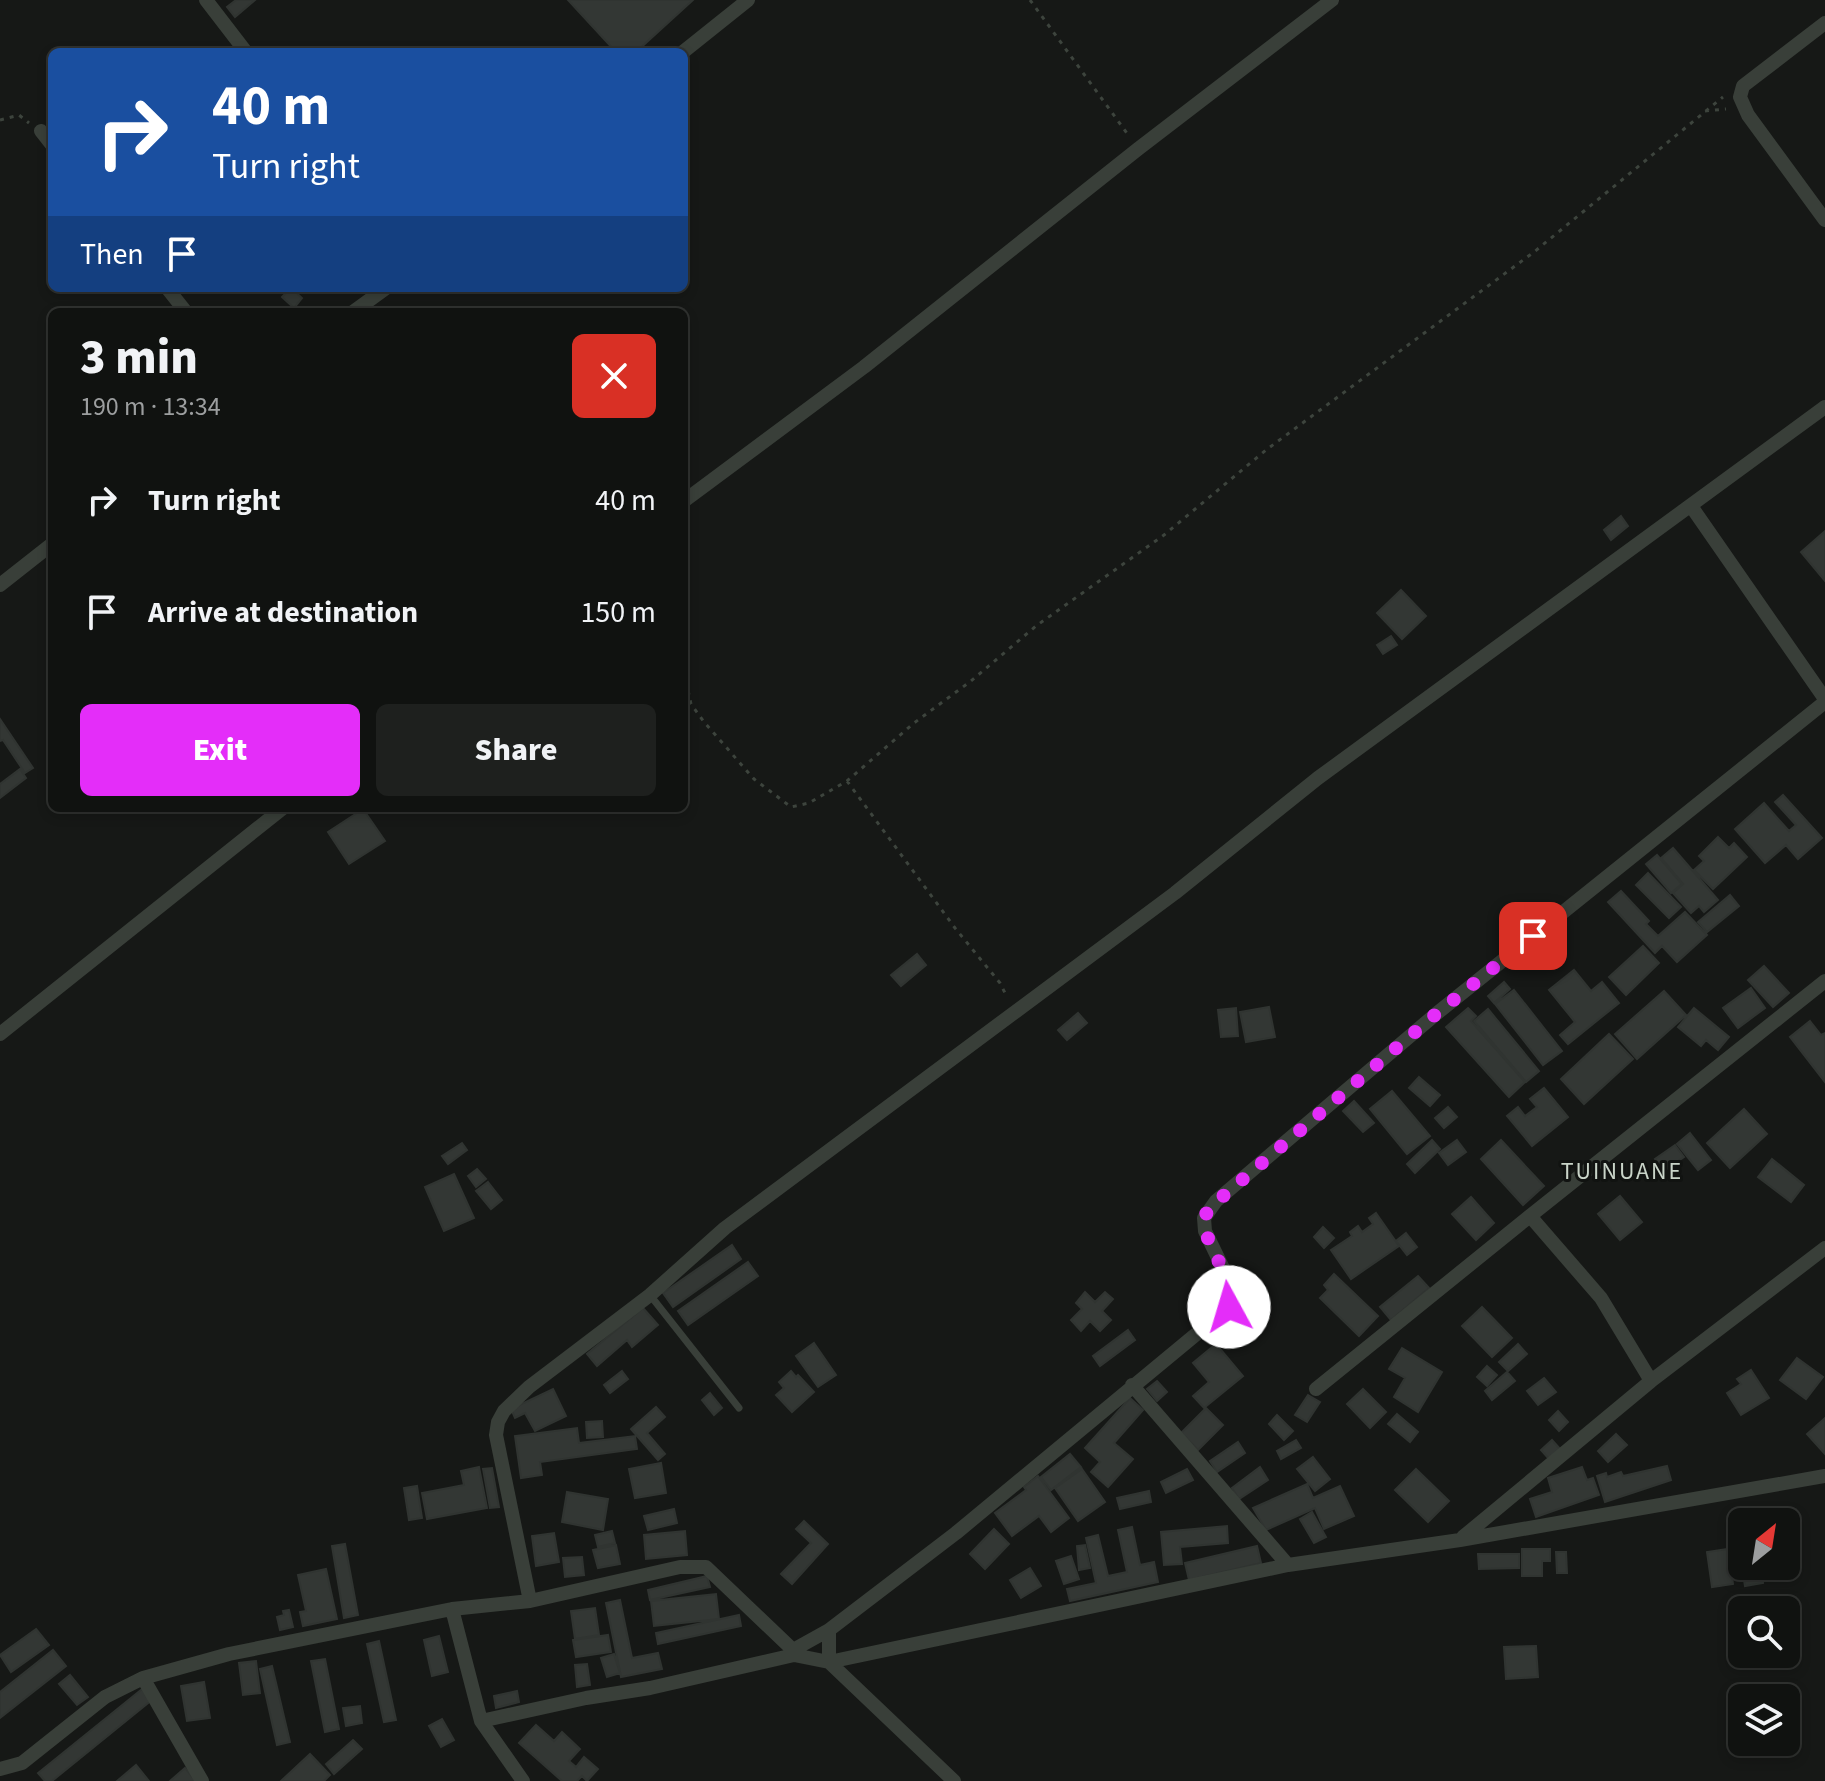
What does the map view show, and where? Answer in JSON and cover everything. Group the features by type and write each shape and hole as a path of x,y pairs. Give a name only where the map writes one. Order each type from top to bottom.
{"street":[{"path":"206,0 243,48"},
{"path":"688,48 748,0"},
{"path":"688,498 864,367 1138,149 1332,0"},
{"path":"1825,23 1743,86 1740,97 1743,108 1825,220"},
{"path":"41,131 48,140"},
{"path":"170,292 183,308"},
{"path":"358,308 380,292"},
{"path":"530,1601 496,1435 504,1411 529,1387 650,1295 725,1228 1175,893 1318,778 1825,407"},
{"path":"481,1721 586,1698 650,1688 794,1652 829,1630 956,1533 1229,1307 1234,1291 1205,1231 1204,1218 1216,1201 1436,1014 1825,701 1691,506"},
{"path":"0,585 48,547"},
{"path":"0,1034 278,812"},
{"path":"1316,1389 1825,981"},
{"path":"1530,1216 1601,1298 1651,1381"},
{"path":"1460,1540 1651,1381 1825,1248"},
{"path":"1132,1385 1288,1565"},
{"path":"829,1662 1288,1565 1460,1540 1825,1476"},
{"path":"0,1769 22,1763 105,1697 143,1678 229,1654 452,1609 530,1601 680,1567 706,1567 794,1652 829,1662 954,1781"},
{"path":"452,1609 481,1721 523,1781"},
{"path":"829,1630 829,1662"},
{"path":"143,1678 202,1781"}],"lane":[{"path":"650,1295 739,1408"}],"path":[{"path":"1030,0 1138,149"},
{"path":"688,690 691,704 704,722 754,779 791,807 809,803 847,781 1036,626 1164,535 1266,450 1534,252 1669,139 1729,92 1743,86"},
{"path":"0,120 19,115 41,131"},
{"path":"847,781 955,928 1000,983 1015,1012"}],"building":[{"path":"236,0 255,0 235,17 227,7"},
{"path":"568,0 693,0 640,48 612,48"},
{"path":"287,292 295,292 302,298 294,308 282,297"},
{"path":"1621,516 1628,526 1611,540 1604,530"},
{"path":"1825,531 1825,581 1801,552"},
{"path":"1401,590 1426,616 1402,639 1377,613"},
{"path":"1391,636 1397,645 1383,654 1377,645"},
{"path":"0,719 33,768 25,773 3,740 0,741"},
{"path":"20,769 26,778 0,798 0,784"},
{"path":"1783,795 1822,838 1798,859 1786,845 1765,863 1735,829 1764,803 1789,831 1796,825 1775,802"},
{"path":"358,812 365,812 385,841 349,864 328,832"},
{"path":"1718,837 1729,848 1734,843 1747,857 1713,889 1694,870 1704,861 1699,856"},
{"path":"1673,848 1718,900 1704,912 1699,906 1691,913 1673,893 1683,884 1661,858"},
{"path":"1657,855 1682,884 1671,893 1646,864"},
{"path":"1648,873 1681,907 1669,918 1636,885"},
{"path":"1621,891 1649,921 1646,924 1658,936 1685,912 1707,935 1677,962 1662,946 1655,953 1608,902"},
{"path":"1730,895 1739,906 1707,932 1698,922"},
{"path":"1643,946 1659,963 1626,995 1609,977"},
{"path":"917,954 926,965 901,986 891,975"},
{"path":"1764,966 1789,993 1773,1007 1748,980"},
{"path":"1574,970 1591,991 1602,982 1619,1003 1568,1044 1560,1035 1575,1022 1549,990"},
{"path":"1504,982 1510,989 1494,1003 1488,996"},
{"path":"1751,988 1765,1008 1738,1028 1723,1008"},
{"path":"1514,990 1562,1051 1543,1065 1495,1004"},
{"path":"1664,991 1686,1015 1637,1059 1615,1034"},
{"path":"1269,1007 1275,1037 1246,1042 1240,1012"},
{"path":"1236,1008 1238,1036 1221,1037 1218,1010"},
{"path":"1468,1008 1476,1016 1471,1021 1525,1082 1509,1097 1446,1027"},
{"path":"1694,1008 1729,1037 1718,1050 1706,1040 1701,1046 1678,1027"},
{"path":"1488,1009 1539,1071 1526,1082 1474,1021"},
{"path":"1078,1013 1087,1023 1067,1040 1058,1030"},
{"path":"1810,1021 1821,1035 1825,1033 1825,1082 1790,1037"},
{"path":"1609,1034 1633,1059 1584,1104 1561,1079"},
{"path":"1419,1077 1440,1095 1430,1106 1409,1088"},
{"path":"1544,1088 1568,1117 1532,1146 1507,1116 1518,1107 1525,1116 1537,1107 1530,1099"},
{"path":"1392,1091 1430,1136 1407,1154 1370,1109"},
{"path":"1354,1101 1374,1123 1363,1132 1343,1111"},
{"path":"1448,1107 1457,1117 1444,1128 1435,1118"},
{"path":"1744,1109 1767,1134 1730,1168 1707,1143"},
{"path":"1690,1133 1711,1160 1698,1170 1677,1144"},
{"path":"1432,1140 1440,1149 1415,1173 1407,1164"},
{"path":"1457,1140 1466,1152 1448,1165 1439,1153"},
{"path":"1501,1140 1544,1186 1523,1205 1481,1159"},
{"path":"462,1143 467,1150 448,1164 442,1156"},
{"path":"1675,1145 1684,1157 1664,1171 1655,1159"},
{"path":"1772,1159 1804,1185 1791,1202 1758,1177"},
{"path":"477,1169 486,1179 476,1187 468,1176"},
{"path":"454,1174 474,1218 444,1231 425,1187"},
{"path":"488,1182 502,1200 491,1209 476,1191"},
{"path":"1620,1196 1642,1222 1620,1240 1598,1214"},
{"path":"1471,1197 1494,1223 1476,1240 1452,1214"},
{"path":"1376,1213 1399,1246 1351,1279 1331,1250 1352,1236 1350,1232 1358,1226 1362,1232 1373,1224 1369,1218"},
{"path":"1323,1227 1334,1238 1324,1248 1314,1237"},
{"path":"1406,1233 1417,1247 1407,1255 1396,1241"},
{"path":"732,1245 741,1259 673,1307 663,1293"},
{"path":"748,1262 758,1276 688,1325 678,1311"},
{"path":"1334,1274 1378,1316 1359,1336 1320,1298 1328,1290 1324,1285"},
{"path":"1418,1276 1429,1288 1391,1320 1380,1307"},
{"path":"1085,1292 1095,1302 1105,1292 1113,1299 1102,1311 1111,1320 1100,1331 1090,1321 1081,1331 1071,1320 1082,1309 1076,1303"},
{"path":"1482,1307 1512,1338 1492,1357 1462,1326"},
{"path":"643,1308 658,1325 632,1347 627,1340 597,1366 587,1354"},
{"path":"1128,1330 1135,1340 1100,1366 1093,1356"},
{"path":"814,1343 836,1375 818,1387 796,1356"},
{"path":"1216,1344 1243,1376 1204,1408 1193,1396 1209,1382 1193,1363"},
{"path":"1518,1344 1527,1354 1508,1371 1499,1362"},
{"path":"1402,1348 1442,1372 1418,1412 1394,1397 1405,1378 1389,1369"},
{"path":"1797,1358 1823,1377 1806,1399 1780,1380"},
{"path":"1487,1366 1497,1375 1487,1386 1477,1377"},
{"path":"1751,1370 1769,1398 1741,1415 1727,1393 1741,1384 1737,1379"},
{"path":"622,1371 628,1379 610,1393 604,1385"},
{"path":"791,1371 814,1392 792,1412 776,1395 784,1388 779,1382"},
{"path":"1507,1372 1515,1381 1492,1400 1485,1391"},
{"path":"1544,1378 1556,1392 1538,1405 1527,1391"},
{"path":"1157,1381 1167,1392 1157,1401 1147,1389"},
{"path":"553,1389 566,1416 535,1431 525,1413 515,1418 511,1409"},
{"path":"1363,1389 1386,1412 1370,1428 1347,1404"},
{"path":"710,1393 722,1408 714,1415 702,1400"},
{"path":"1308,1395 1320,1402 1307,1422 1295,1415"},
{"path":"1130,1398 1143,1410 1114,1443 1133,1459 1108,1487 1091,1472 1100,1462 1085,1448"},
{"path":"656,1407 665,1417 647,1433 665,1454 658,1460 631,1429"},
{"path":"1206,1408 1223,1425 1198,1450 1181,1433"},
{"path":"1558,1411 1568,1422 1559,1431 1549,1420"},
{"path":"1397,1414 1418,1432 1410,1442 1388,1424"},
{"path":"1277,1415 1293,1431 1284,1440 1269,1424"},
{"path":"1825,1418 1825,1454 1807,1434"},
{"path":"602,1421 603,1437 587,1438 586,1422"},
{"path":"577,1428 579,1443 635,1436 637,1449 540,1462 542,1475 521,1478 515,1436"},
{"path":"1616,1434 1627,1445 1608,1462 1598,1451"},
{"path":"1296,1440 1301,1448 1281,1459 1277,1451"},
{"path":"1552,1440 1561,1450 1550,1460 1541,1450"},
{"path":"1238,1442 1245,1453 1217,1472 1210,1461"},
{"path":"1070,1454 1081,1467 1051,1490 1041,1477"},
{"path":"1313,1457 1330,1479 1315,1491 1297,1469"},
{"path":"661,1463 666,1493 635,1498 629,1469"},
{"path":"1667,1466 1671,1480 1605,1502 1597,1476 1606,1473 1607,1477 1621,1472 1623,1476"},
{"path":"479,1467 487,1508 427,1519 422,1493 464,1485 461,1471"},
{"path":"1260,1467 1268,1480 1239,1499 1232,1488"},
{"path":"1582,1467 1587,1480 1593,1478 1599,1495 1536,1517 1530,1499 1552,1492 1548,1478"},
{"path":"492,1468 499,1507 490,1508 483,1469"},
{"path":"1082,1469 1105,1502 1078,1521 1055,1488"},
{"path":"1187,1469 1193,1480 1166,1493 1161,1482"},
{"path":"1416,1469 1449,1501 1428,1522 1395,1490"},
{"path":"1038,1476 1069,1518 1051,1532 1039,1516 1012,1536 995,1513 1026,1490 1024,1487"},
{"path":"1307,1484 1313,1498 1340,1486 1354,1516 1324,1529 1315,1508 1266,1530 1253,1508"},
{"path":"417,1486 422,1518 409,1520 404,1488"},
{"path":"1149,1491 1151,1502 1120,1509 1117,1498"},
{"path":"567,1492 608,1499 603,1530 562,1522"},
{"path":"674,1509 677,1523 648,1530 644,1516"},
{"path":"1312,1512 1326,1537 1314,1543 1300,1519"},
{"path":"804,1521 828,1544 792,1584 781,1574 811,1543 796,1529"},
{"path":"1227,1526 1228,1543 1180,1547 1182,1564 1164,1565 1161,1532"},
{"path":"1132,1527 1140,1565 1154,1562 1158,1582 1070,1601 1067,1589 1096,1583 1086,1538 1098,1535 1108,1576 1127,1572 1118,1530"},
{"path":"994,1529 1009,1544 985,1569 970,1554"},
{"path":"612,1531 615,1543 598,1547 595,1535"},
{"path":"685,1531 687,1555 646,1559 644,1535"},
{"path":"554,1533 559,1562 536,1566 532,1536"},
{"path":"345,1544 358,1615 344,1618 332,1546"},
{"path":"616,1545 620,1564 598,1568 593,1550"},
{"path":"1085,1545 1090,1568 1079,1570 1077,1546"},
{"path":"1257,1546 1261,1563 1189,1580 1185,1563"},
{"path":"1522,1549 1550,1549 1550,1561 1542,1561 1542,1576 1522,1576"},
{"path":"1728,1549 1728,1580 1732,1580 1733,1584 1712,1587 1707,1552"},
{"path":"1556,1552 1566,1552 1567,1573 1557,1573"},
{"path":"1478,1554 1519,1554 1519,1568 1479,1569"},
{"path":"1071,1556 1079,1579 1064,1584 1056,1561"},
{"path":"582,1557 584,1575 565,1577 563,1558"},
{"path":"1030,1568 1041,1586 1021,1598 1010,1580"},
{"path":"326,1569 337,1619 303,1626 300,1612 306,1611 298,1575"},
{"path":"707,1576 710,1587 650,1600 648,1590"},
{"path":"1744,1580 1763,1580 1763,1583 1745,1586"},
{"path":"716,1594 719,1619 654,1626 651,1601"},
{"path":"620,1600 632,1658 658,1653 662,1669 621,1677 606,1603"},
{"path":"595,1608 599,1635 575,1639 571,1611"},
{"path":"289,1610 293,1627 280,1630 277,1617"},
{"path":"739,1615 741,1626 658,1644 656,1633"},
{"path":"36,1629 49,1645 11,1672 0,1655"},
{"path":"608,1635 611,1652 576,1657 573,1640"},
{"path":"439,1636 448,1672 432,1676 424,1640"},
{"path":"379,1641 396,1720 384,1722 367,1644"},
{"path":"1536,1646 1538,1677 1506,1679 1504,1647"},
{"path":"53,1650 66,1666 0,1718 0,1692"},
{"path":"614,1654 620,1673 607,1677 601,1658"},
{"path":"325,1659 339,1729 325,1732 311,1661"},
{"path":"256,1661 260,1693 243,1695 239,1663"},
{"path":"587,1664 590,1685 577,1687 575,1665"},
{"path":"272,1666 290,1742 277,1745 260,1669"},
{"path":"70,1675 88,1697 77,1705 59,1684"},
{"path":"204,1682 210,1718 187,1721 181,1686"},
{"path":"142,1689 152,1700 52,1781 45,1781 38,1773"},
{"path":"517,1691 519,1702 496,1708 494,1696"},
{"path":"360,1706 362,1723 346,1726 343,1708"},
{"path":"442,1719 454,1740 441,1747 429,1726"},
{"path":"536,1725 554,1741 562,1732 580,1749 569,1761 576,1767 584,1757 598,1769 587,1781 582,1776 577,1781 562,1781 519,1743"},
{"path":"353,1740 362,1749 334,1774 326,1764"},
{"path":"310,1754 330,1775 324,1781 281,1781"},
{"path":"136,1765 149,1781 117,1781"},
{"path":"185,1768 196,1781 170,1781"}],"district":[{"name":"TUINUANE","path":"1622,1171"}],"route":[{"path":"1229,1307 1234,1291 1205,1231 1204,1218 1208,1209 1436,1014 1533,936"}]}
